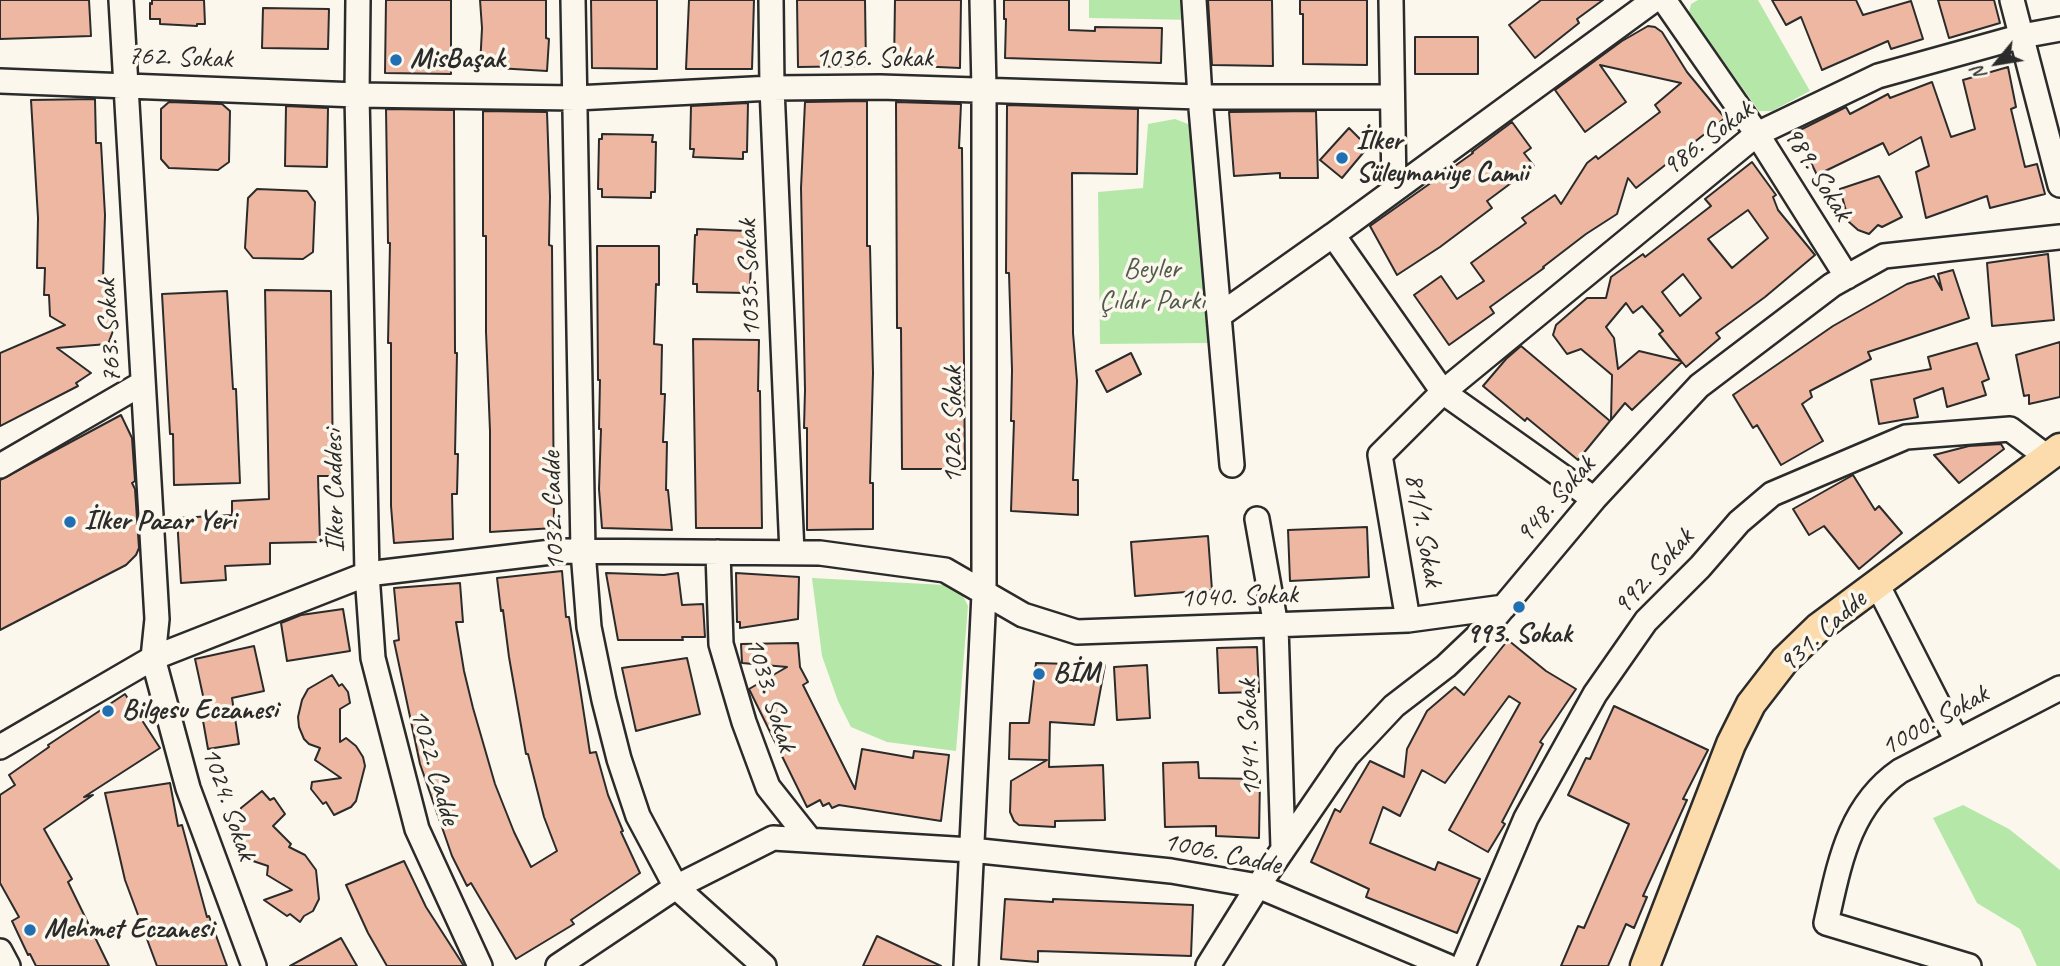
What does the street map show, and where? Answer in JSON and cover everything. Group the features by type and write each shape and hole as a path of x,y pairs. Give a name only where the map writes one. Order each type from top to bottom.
{"main road":[{"name":"931. Cadde","path":"1645,966 1731,744 1751,704 1793,652 1818,628 2053,452"}],"street":[{"name":"763. Sokak","path":"121,0 156,619 153,658"},
{"name":"İlker Caddesi","path":"0,747 153,658 367,574 357,95 358,0"},
{"name":"1032. Cadde","path":"573,0 583,551 589,627 619,759 638,816 676,887 764,966"},
{"name":"1035. Sokak","path":"771,0 772,88 792,553"},
{"name":"1026. Sokak","path":"966,966 984,594 982,0"},
{"path":"1194,0 1232,465"},
{"path":"1391,0 1394,189"},
{"path":"1220,315 1654,0"},
{"name":"989. Sokak","path":"1664,0 1757,134 1847,277"},
{"path":"2012,0 2060,185"},
{"name":"986. Sokak","path":"1443,392 1757,134 1878,76 2022,36 2060,29"},
{"name":"762. Sokak","path":"0,81 357,95"},
{"name":"1036. Sokak","path":"357,95 576,98 772,88 984,89 1200,97 1391,97"},
{"path":"1333,235 1443,392 1594,499"},
{"name":"948. Sokak","path":"1208,966 1283,848 1347,756 1394,706 1446,666 1486,628 1594,499 1699,386 1832,285 1884,256 2060,237"},
{"path":"0,466 143,383"},
{"name":"81/1. Sokak","path":"1408,620 1380,455 1443,392"},
{"name":"992. Sokak","path":"1463,966 1526,818 1595,694 1646,621 1700,567 1739,522 1772,494 1906,437 2010,429 2053,452"},
{"name":"1041. Sokak","path":"1257,519 1276,626 1283,848"},
{"name":"1040. Sokak","path":"367,574 561,551 820,553 944,570 1023,615 1077,632 1408,620 1504,607"},
{"name":"1033. Sokak","path":"718,552 721,643 744,722 768,787 810,840"},
{"name":"1022. Cadde","path":"367,574 373,658 416,829 480,966"},
{"path":"1877,584 1957,741"},
{"name":"1024. Sokak","path":"153,658 188,788 254,966"},
{"name":"1000. Sokak","path":"1969,966 1826,923 1841,857 1864,804 1880,786 1900,771 2060,688"},
{"path":"558,966 676,887 773,838 971,850"},
{"name":"1006. Cadde","path":"971,850 1171,872 1258,886 1447,966"},
{"path":"0,951 8,966"}],"green space":[{"path":"1089,0 1194,0 1195,20 1089,18"},
{"path":"1698,0 1758,0 1810,91 1772,111 1759,111 1689,13 1691,4"},
{"name":"Beyler Çıldır Parkı","path":"1175,119 1188,124 1192,132 1210,343 1100,344 1098,192 1143,188 1148,124"},
{"path":"812,578 945,585 963,596 968,606 956,751 887,742 851,727 838,701 822,656"},
{"path":"1963,805 2009,829 2060,870 2060,966 2037,966 2020,929 1977,903 1933,818"}],"building":[{"path":"0,0 89,0 91,36 0,39"},
{"path":"152,0 204,0 205,24 160,24 160,19 150,19"},
{"path":"386,0 451,0 451,74 385,73"},
{"path":"480,0 546,0 546,38 549,39 547,71 480,67"},
{"path":"591,0 657,0 657,69 592,68"},
{"path":"689,0 754,0 752,69 686,69"},
{"path":"797,0 865,0 866,66 798,67"},
{"path":"895,0 961,0 960,68 894,65"},
{"path":"1004,0 1069,0 1069,30 1095,31 1095,27 1162,28 1161,63 1005,58"},
{"path":"1208,0 1272,0 1273,66 1212,65"},
{"path":"1300,0 1367,0 1367,65 1303,64 1303,14 1300,14"},
{"path":"1541,0 1603,0 1577,19 1579,23 1535,58 1509,25"},
{"path":"1772,0 1856,0 1863,15 1911,1 1923,39 1891,49 1888,41 1822,70 1801,17 1786,25"},
{"path":"1938,0 1994,0 2000,23 1949,38"},
{"path":"263,8 329,9 328,49 262,48"},
{"path":"1648,26 1662,32 1687,72 1725,118 1636,188 1628,178 1617,214 1586,234 1490,307 1494,313 1449,345 1414,295 1441,276 1457,299 1484,281 1471,263 1526,223 1522,218 1555,195 1561,204 1587,163 1596,156 1598,159 1660,112 1655,105 1681,83 1600,65 1626,102 1585,132 1555,90 1622,41"},
{"path":"1415,37 1478,37 1478,74 1415,74"},
{"path":"2008,67 2016,107 2011,109 2025,167 2037,164 2045,194 1990,208 1987,196 1926,218 1916,172 1929,166 1921,137 1889,155 1883,143 1817,175 1796,132 1846,107 1850,114 1888,94 1890,98 1932,82 1951,137 1975,129 1963,80"},
{"path":"95,99 96,143 101,143 105,215 103,279 109,279 113,331 108,344 57,348 91,373 76,383 78,386 0,426 0,353 65,325 50,316 49,295 44,295 45,268 37,268 38,218 31,100"},
{"path":"867,101 867,246 870,246 873,373 870,483 873,483 873,529 807,530 801,188 805,102"},
{"path":"169,102 222,104 230,111 229,162 218,170 169,168 161,159 161,109"},
{"path":"896,102 961,104 959,148 962,148 965,469 902,469 901,328 897,328"},
{"path":"748,103 747,152 743,152 743,159 693,157 694,149 690,149 691,106"},
{"path":"1007,105 1138,109 1137,174 1072,173 1073,333 1077,381 1073,480 1078,480 1078,515 1011,511 1014,421 1011,421 1009,273 1006,273"},
{"path":"286,106 328,108 327,167 285,166"},
{"path":"386,109 454,110 457,353 455,454 458,454 457,494 452,494 453,539 394,543 391,506 391,343 388,343 390,243"},
{"path":"483,111 547,112 549,245 552,246 554,528 490,532"},
{"path":"1316,111 1318,178 1280,178 1280,173 1234,176 1229,112"},
{"path":"1512,122 1531,148 1524,153 1534,166 1487,201 1492,208 1397,275 1370,226"},
{"name":"İlker Süleymaniye Camii","path":"1349,128 1368,147 1342,178 1320,160"},
{"path":"602,134 653,135 652,142 656,142 655,192 651,192 651,198 602,197 602,189 598,189 599,139 602,139"},
{"path":"1752,162 1776,195 1773,197 1778,210 1815,255 1716,333 1720,338 1686,367 1682,362 1632,410 1625,403 1611,420 1612,375 1581,349 1567,354 1553,335 1556,325 1587,298 1606,298 1611,277 1643,254 1645,257 1711,206 1705,199","holes":["1748,210 1768,238 1732,268 1708,239","1683,274 1701,298 1680,316 1662,292","1626,303 1633,313 1642,306 1663,331 1659,334 1681,361 1639,351 1618,369 1614,338 1606,327"]},
{"path":"1879,176 1902,217 1882,227 1878,225 1869,234 1858,230 1849,222 1851,214 1846,211 1840,189"},
{"path":"257,189 307,191 315,202 313,252 303,259 253,258 245,248 248,198"},
{"path":"697,229 748,231 748,238 752,238 750,287 747,287 747,293 697,292 697,284 693,284"},
{"path":"597,246 659,246 654,344 662,345 661,394 665,394 663,442 667,442 666,490 672,530 602,528 599,489 601,429"},
{"path":"2048,254 2054,320 1992,326 1987,263"},
{"path":"1953,270 1969,318 1868,352 1871,359 1810,391 1812,397 1802,404 1823,441 1781,465 1757,425 1753,428 1733,395 1833,326 1907,284 1934,276 1942,290 1938,274"},
{"path":"265,290 331,291 333,476 318,476 320,542 270,543 270,564 225,566 226,580 181,583 177,518 232,515 232,501 269,499"},
{"path":"227,291 233,389 236,389 240,483 174,485 173,434 170,434 162,294"},
{"path":"693,339 759,340 762,528 696,528"},
{"path":"2060,342 2060,397 2029,404 2029,395 2024,396 2016,355"},
{"path":"1977,343 1989,379 1982,382 1986,395 1947,407 1943,388 1914,399 1918,417 1879,424 1871,380 1931,369 1928,357"},
{"path":"1521,346 1610,421 1578,460 1483,386"},
{"path":"1131,353 1141,374 1107,392 1096,371"},
{"name":"İlker Pazar Yeri","path":"121,415 132,438 135,481 132,483 135,489 139,548 136,555 126,565 0,630 0,480"},
{"path":"2001,444 2004,449 1959,483 1934,455 1969,446"},
{"path":"1853,475 1875,510 1879,506 1902,533 1859,569 1824,526 1809,535 1793,509"},
{"path":"1367,527 1369,577 1290,581 1288,530"},
{"path":"1208,536 1212,590 1135,596 1131,542"},
{"path":"562,571 566,617 569,617 590,753 596,752 608,795 623,831 621,832 640,873 571,920 574,924 516,959 471,883 467,886 452,856 420,764 394,641 399,640 394,588 460,583 463,622 456,622 473,708 495,784 531,867 557,851 526,754 497,578"},
{"path":"606,573 678,573 682,605 703,604 705,637 682,637 683,640 618,640"},
{"path":"736,573 799,577 798,619 740,628 740,622 737,622"},
{"path":"343,609 350,651 287,661 281,623 301,615"},
{"path":"1508,640 1546,671 1576,689 1540,742 1543,744 1502,822 1505,824 1488,852 1449,830 1520,703 1509,696 1445,783 1422,770 1400,816 1383,807 1370,843 1435,870 1438,862 1480,879 1457,933 1366,897 1369,889 1311,862 1335,809 1340,812 1370,761 1404,777 1407,749 1427,711 1455,687 1464,695"},
{"path":"798,643 800,667 808,682 803,685 855,789 862,749 913,758 914,751 949,755 941,821 839,805 832,808 829,803 823,806 820,800 807,807 749,689 787,667 742,663 741,644"},
{"path":"254,646 264,691 232,698 239,744 208,749 202,715 207,714 195,659"},
{"path":"1257,647 1259,692 1219,693 1217,648"},
{"path":"687,658 700,714 636,731 622,668"},
{"path":"1036,663 1105,665 1094,725 1050,722 1049,767 1103,765 1105,820 1055,821 1055,827 1019,825 1010,812 1011,781 1047,760 1009,759 1010,723 1029,723"},
{"path":"1147,665 1150,718 1117,720 1114,667"},
{"path":"332,675 339,686 342,684 348,692 350,703 340,709 340,742 346,738 356,746 365,766 356,801 351,807 334,815 326,802 323,804 311,789 312,782 341,778 315,760 320,748 304,739 298,717 308,689"},
{"path":"125,694 160,748 84,797 93,795 44,829 72,879 68,882 109,966 36,966 12,921 19,917 0,883 0,795 15,785 9,775 49,747 48,745"},
{"path":"1614,706 1708,750 1683,799 1687,800 1643,896 1647,897 1634,928 1626,924 1608,966 1561,966 1578,926 1584,928 1629,824 1568,795 1586,758 1590,759"},
{"path":"1198,762 1199,778 1260,779 1259,838 1216,836 1216,826 1165,827 1163,763"},
{"path":"170,783 178,826 182,825 207,917 209,916 227,966 157,966 125,880 105,793"},
{"path":"262,791 270,800 274,798 285,814 273,826 291,844 289,847 305,855 316,870 319,899 313,911 300,922 264,900 292,890 267,875 268,866 247,859 239,845 237,824 241,808"},
{"path":"404,861 426,907 464,966 387,966 368,933 346,885"},
{"path":"1005,899 1193,905 1191,956 1038,951 1038,962 1001,959"},
{"path":"877,936 941,966 863,966"},
{"path":"341,938 357,966 290,966"}],"place":[{"name":"MisBaşak","path":"396,60"},
{"name":"İlker Süleymaniye Camii","path":"1342,158"},
{"name":"İlker Pazar Yeri","path":"70,522"},
{"name":"993. Sokak","path":"1519,607"},
{"name":"BİM","path":"1039,674"},
{"name":"Bilgesu Eczanesi","path":"108,711"},
{"name":"Mehmet Eczanesi","path":"30,930"}]}
